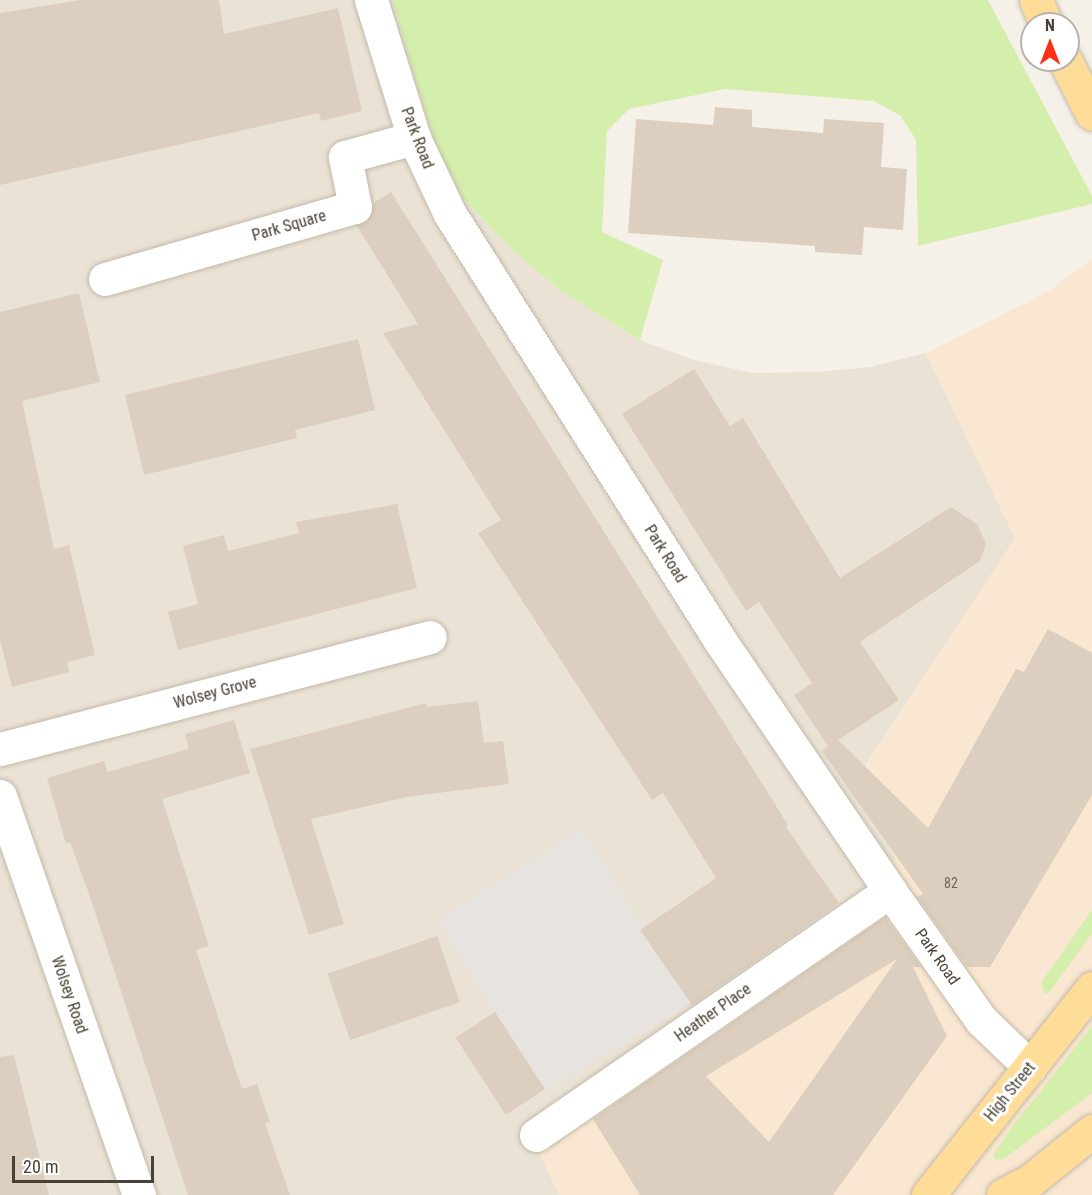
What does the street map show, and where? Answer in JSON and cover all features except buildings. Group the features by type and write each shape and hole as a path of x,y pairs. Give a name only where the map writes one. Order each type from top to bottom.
{"main road":[{"path":"1071,72 1092,114"},
{"name":"High Street","path":"928,1195 1092,988"},
{"path":"1003,1195 1031,1180 1092,1131"}],"street":[{"name":"Park Road","path":"371,0 414,138 450,214 721,642 890,891 981,1020 1030,1067"},
{"name":"Park Square","path":"105,279 355,207 345,157 414,138"},
{"name":"Wolsey Grove","path":"0,749 430,637"},
{"name":"Wolsey Road","path":"0,796 139,1195"},
{"name":"Heather Place","path":"536,1135 890,891"}],"shaded area":[{"path":"0,0 392,0 437,152 464,199 513,251 561,291 640,340 694,360 753,373 817,372 870,367 926,353 1015,538 852,786 896,857 858,892 705,1005 528,1127 559,1195 0,1195"},
{"path":"1092,259 1092,1195 559,1195 528,1127 705,1005 858,892 896,857 852,787 1015,538 926,353 1047,292"},
{"path":"582,829 690,1002 545,1093 437,920"}],"green space":[{"path":"392,0 988,0 1020,60 1020,72 1026,72 1092,196 1092,204 918,246 916,140 901,116 874,101 725,89 629,109 607,131 602,232 663,260 640,340 561,291 513,251 464,199 437,152"},
{"path":"1092,910 1092,933 1049,993 1044,993 1041,983"},
{"path":"1092,1026 1092,1093 1005,1158 996,1160 993,1155 1009,1131"}]}
